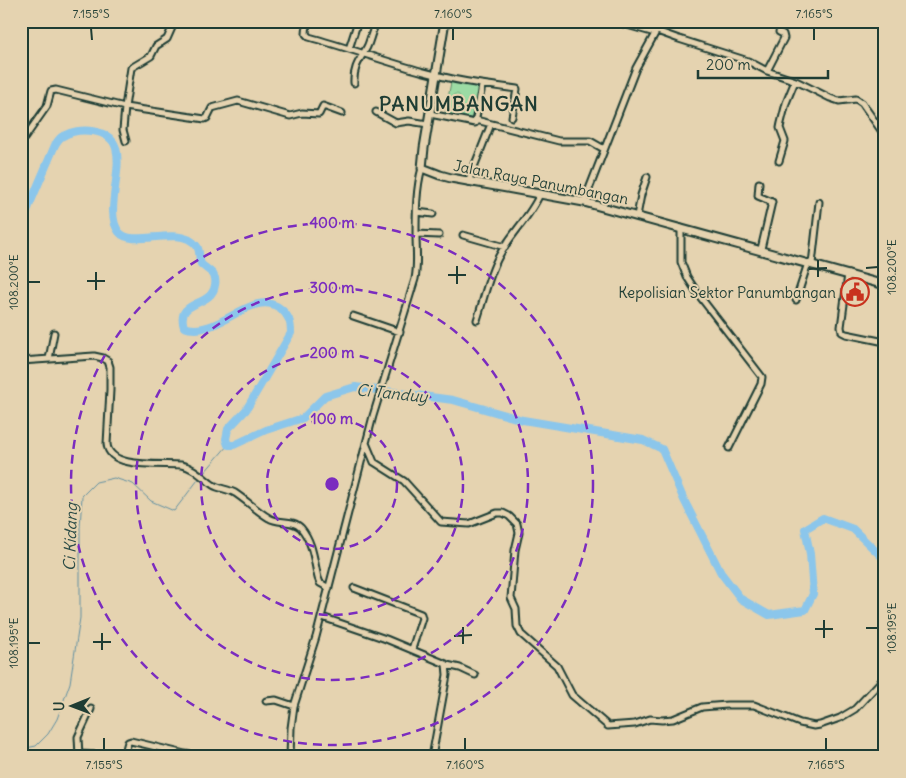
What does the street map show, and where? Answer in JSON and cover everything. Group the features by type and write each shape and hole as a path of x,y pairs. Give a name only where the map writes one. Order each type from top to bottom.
{"main road":[{"path":"422,168 445,21"},
{"name":"Jalan Raya Panumbangan","path":"422,168 440,176 468,182 584,202 885,284"}],"street":[{"path":"126,141 123,130 131,68 151,56 156,46 167,39 175,21"},
{"path":"307,21 306,34 308,37 437,76 516,88 518,93 512,117"},
{"path":"349,49 358,21"},
{"path":"613,21 735,56 839,101 856,99 862,103 885,136"},
{"path":"584,202 636,68 662,21"},
{"path":"354,83 355,67 374,28"},
{"path":"767,71 784,38 783,34 779,32"},
{"path":"779,160 785,141 780,123 795,81"},
{"path":"430,114 473,124 476,120 483,88 481,84"},
{"path":"21,143 47,106 51,91 56,90 125,107 205,119 212,108 235,101 290,116 302,113 319,114 324,106 342,113"},
{"path":"376,112 396,123 409,121 428,124"},
{"path":"476,120 559,141 592,141 604,149"},
{"path":"468,182 491,124"},
{"path":"290,757 294,706 322,617 373,416 417,272 417,212 419,180 422,168"},
{"path":"637,216 646,177"},
{"path":"759,183 758,196 772,202 761,249"},
{"path":"478,320 491,274 498,257 540,194"},
{"path":"796,300 810,263 819,202"},
{"path":"417,212 433,214"},
{"path":"681,228 682,269 698,294 762,378 761,384 729,448"},
{"path":"416,234 439,235"},
{"path":"463,235 505,247"},
{"path":"848,274 841,327 842,332 885,342"},
{"path":"353,316 400,332"},
{"path":"49,358 54,333"},
{"path":"21,362 49,358 94,356 108,361 110,367 110,390 106,444 110,454 135,463 181,466 193,470 218,487 232,492 271,520 291,523 300,527 309,541 320,583 329,588"},
{"path":"366,444 376,463 404,481 441,522 469,524 503,513 517,524 519,533 515,550 511,598 516,609 519,632 557,666 572,695 608,726 635,724 650,719 662,720 673,718 702,707 714,705 754,705 800,723 814,726 820,725 840,718 855,709 885,678"},
{"path":"354,588 421,614 422,618 412,649"},
{"path":"322,617 412,649 475,675"},
{"path":"432,757 447,675 447,665"},
{"path":"266,701 276,700 294,706"},
{"path":"91,709 78,738 79,756 124,756 128,742 131,741 184,754 207,757"}],"green space":[{"path":"451,82 478,87 471,120 445,115"}],"waterway":[{"name":"Ci Tanduy","path":"21,230 29,206 58,140 69,133 77,131 101,133 113,141 118,158 113,214 119,232 126,237 134,238 178,236 188,239 198,247 201,264 214,276 215,284 208,297 189,307 185,312 183,318 184,327 196,329 209,326 259,304 270,304 284,312 288,317 291,333 246,410 228,429 226,439 228,445 234,445 266,430 303,418 325,396 355,387 453,400 523,420 643,440 662,449 684,500 721,573 741,599 769,615 805,610 813,594 810,554 805,529 823,518 853,529 885,560"},
{"name":"Ci Kidang","path":"204,473 228,445"},
{"name":"Ci Kidang","path":"21,749 36,746 48,734 57,719 70,683 80,618 82,496 96,482 114,478 133,484 151,501 174,511 201,476"}],"place":[{"name":"Kepolisian Sektor Panumbangan","path":"855,292"}],"district":[{"name":"PANUMBANGAN","path":"459,103"}]}
